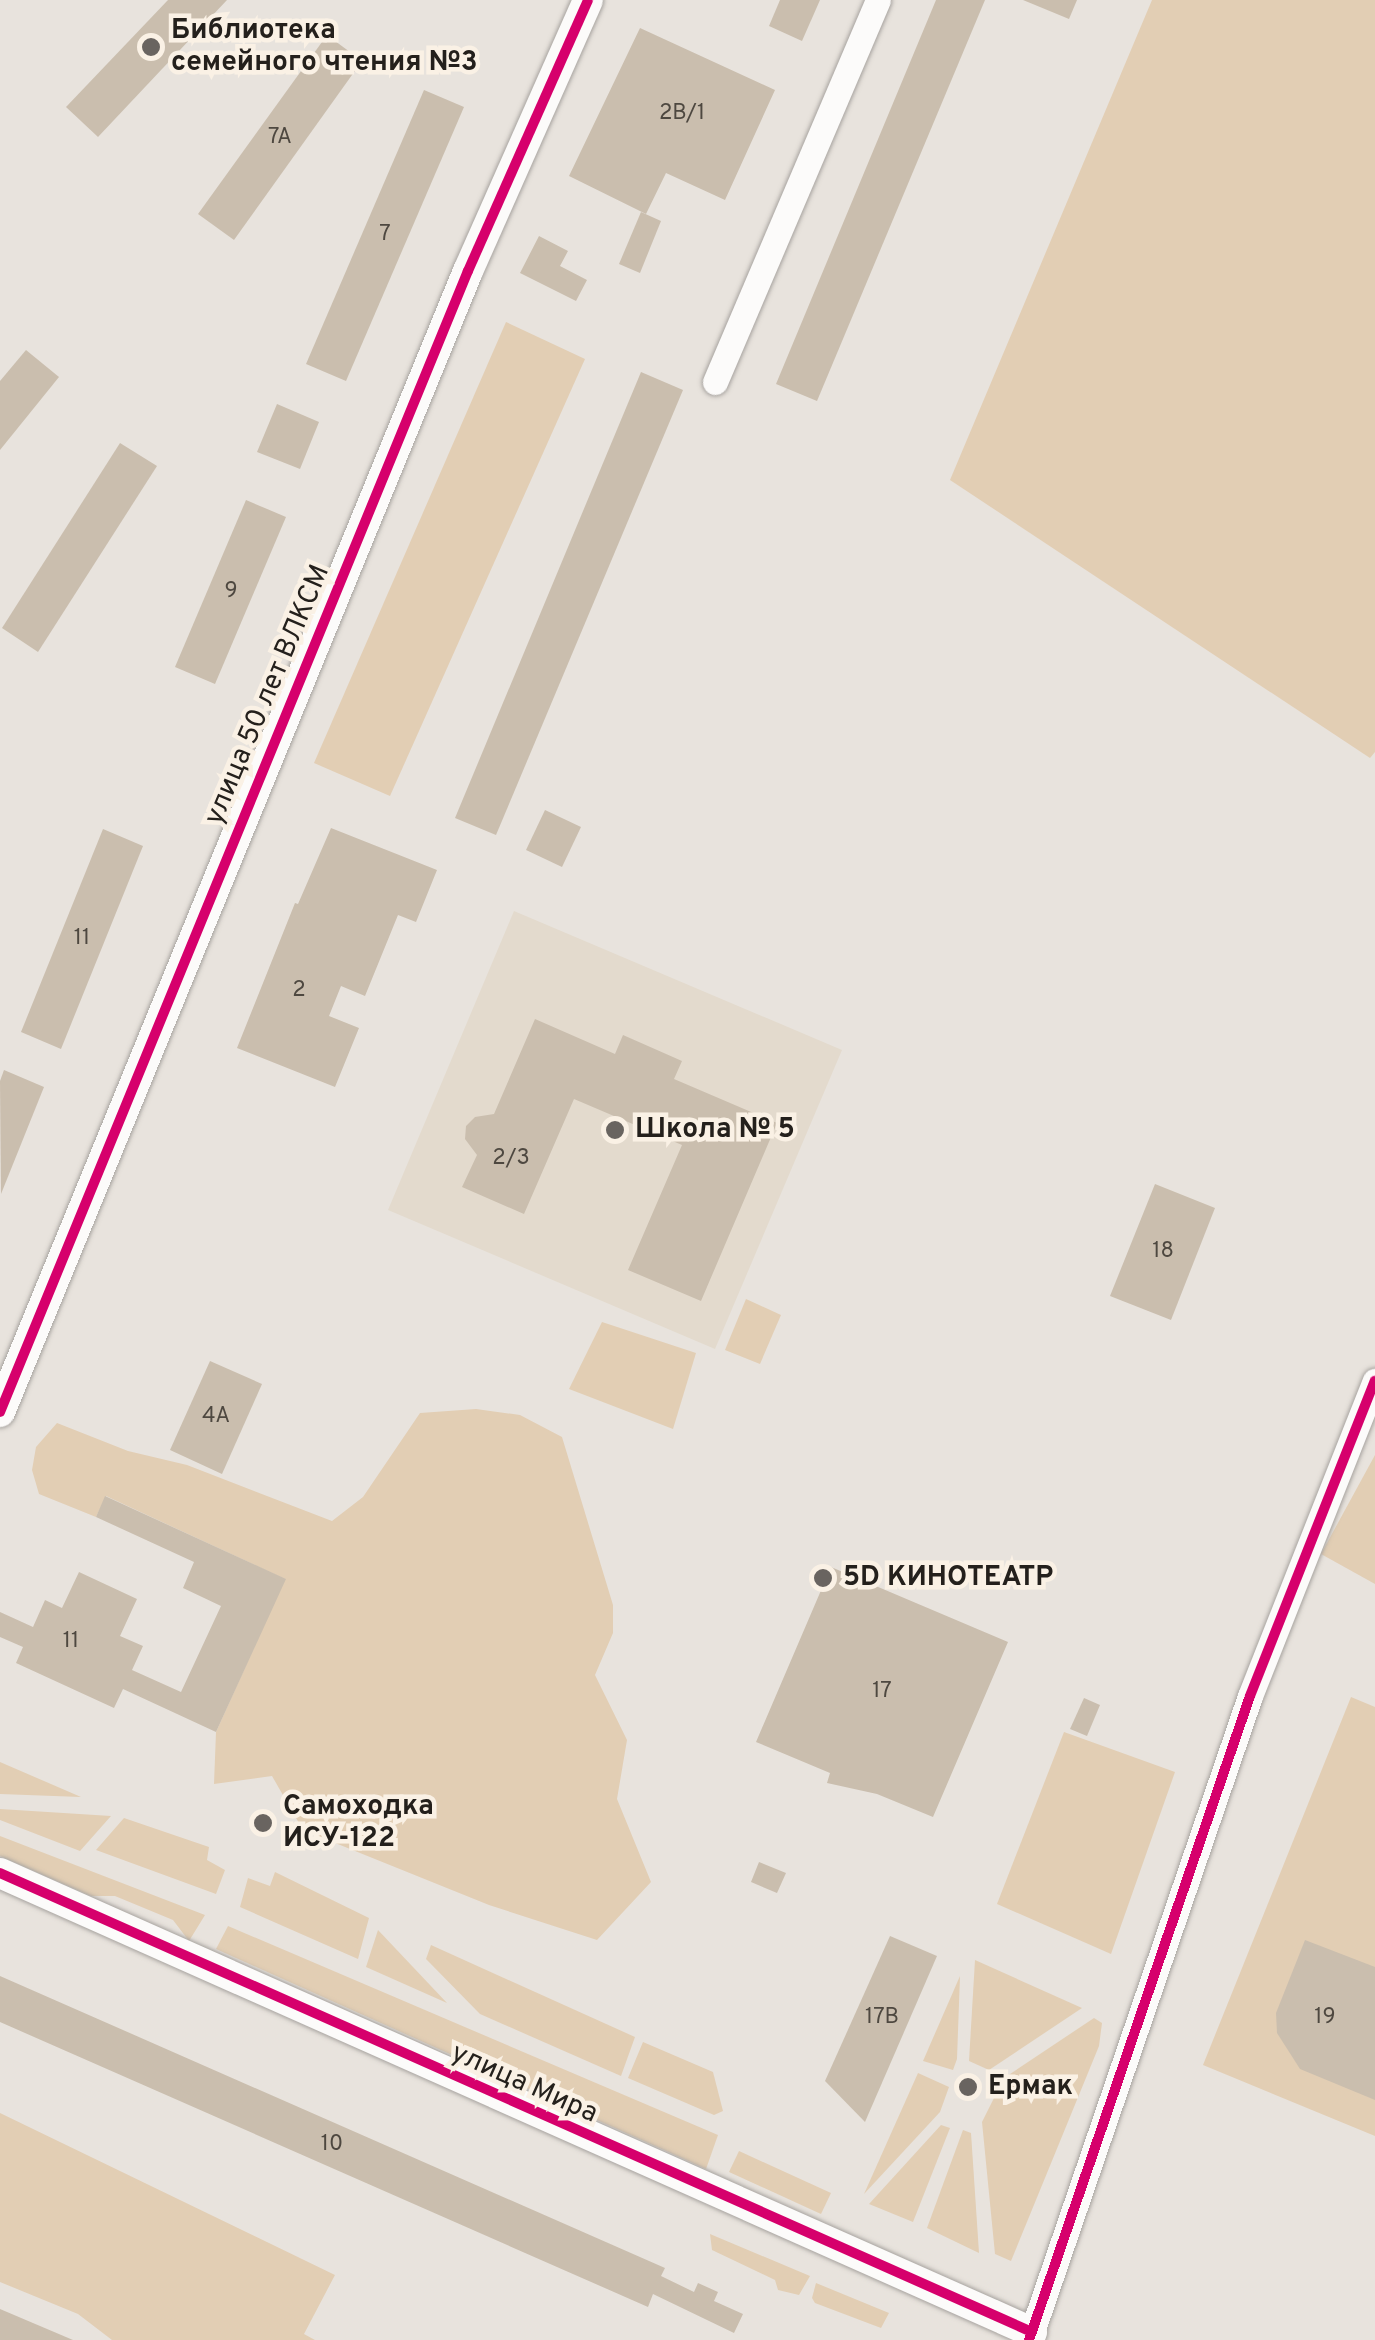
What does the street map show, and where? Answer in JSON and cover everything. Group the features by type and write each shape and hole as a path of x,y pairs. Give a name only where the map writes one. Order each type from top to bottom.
{"street":[{"name":"улица 50 лет ВЛКСМ","path":"0,1412 468,271 588,0"},
{"path":"716,382 878,0"},
{"path":"1030,2336 1250,1696 1375,1381"},
{"name":"улица Мира","path":"0,1873 1030,2336"}],"shaded area":[{"path":"1152,0 1375,0 1375,752 1370,758 950,480"},
{"path":"506,322 585,359 390,796 314,763"},
{"name":"Школа № 5","path":"514,911 842,1050 715,1349 388,1210"},
{"path":"746,1299 781,1315 760,1364 725,1350"},
{"path":"602,1322 696,1353 673,1429 569,1389"},
{"path":"476,1409 520,1415 562,1437 613,1605 613,1633 595,1675 627,1740 617,1799 651,1882 597,1940 489,1905 303,1830 272,1776 214,1784 216,1732 285,1579 106,1496 96,1517 39,1494 32,1470 36,1447 57,1423 128,1451 187,1465 332,1521 363,1497 420,1413"},
{"path":"1375,1455 1375,1584 1321,1554"},
{"path":"1351,1697 1375,1707 1375,2136 1203,2065"},
{"path":"1064,1732 1175,1772 1111,1954 997,1904"},
{"path":"0,1762 81,1797 0,1794"},
{"path":"0,1809 111,1816 80,1851 0,1820"},
{"path":"124,1818 209,1847 207,1860 225,1870 216,1894 96,1850"},
{"path":"0,1836 205,1915 189,1941 173,1920 115,1896 91,1896 0,1856"},
{"path":"275,1872 369,1918 358,1959 240,1907 248,1878 270,1886"},
{"path":"228,1926 718,2135 706,2169 216,1949"},
{"path":"378,1930 447,2003 366,1967"},
{"path":"431,1945 635,2037 621,2076 480,2014 426,1959"},
{"path":"975,1960 1082,2008 989,2070 969,2061"},
{"path":"960,1976 957,2059 953,2070 923,2061"},
{"path":"1094,2018 1102,2023 1099,2046 1011,2261 995,2254 982,2122 1004,2078"},
{"path":"643,2042 713,2072 723,2111 714,2115 628,2078"},
{"path":"918,2073 949,2087 940,2112 864,2194"},
{"path":"0,2113 335,2275 304,2334 315,2340 112,2340 78,2314 0,2282"},
{"path":"941,2125 950,2128 913,2222 869,2204"},
{"path":"963,2130 971,2133 979,2253 927,2228"},
{"path":"739,2151 831,2193 821,2214 729,2172"},
{"path":"710,2234 810,2276 799,2295 778,2290 775,2280 712,2250"},
{"path":"816,2283 889,2313 881,2328 815,2303 812,2298"}],"building":[{"path":"168,0 227,0 98,137 66,107"},
{"path":"780,0 820,0 802,41 769,26"},
{"path":"936,0 985,0 817,401 776,384"},
{"path":"1023,0 1077,0 1069,19"},
{"path":"640,28 775,90 725,200 666,173 646,214 569,176"},
{"path":"327,35 362,61 234,240 198,214"},
{"path":"424,90 464,107 346,381 306,364"},
{"path":"641,212 661,221 640,273 619,264"},
{"path":"539,236 568,251 560,266 587,280 576,301 520,273"},
{"path":"26,350 59,377 0,450 0,381"},
{"path":"641,372 683,390 496,835 455,818"},
{"path":"277,404 319,422 300,469 257,452"},
{"path":"120,443 157,466 38,652 2,628"},
{"path":"246,500 286,517 215,684 175,667"},
{"path":"545,810 581,827 562,867 526,850"},
{"path":"331,828 437,870 416,922 398,915 365,996 341,986 329,1016 359,1028 335,1087 237,1048 295,903 298,904"},
{"path":"103,829 143,846 61,1049 21,1032"},
{"path":"535,1019 615,1054 623,1035 682,1061 674,1079 777,1123 701,1301 628,1270 682,1145 574,1099 524,1214 462,1187 477,1155 465,1139 466,1126 475,1117 494,1114"},
{"path":"4,1070 44,1087 1,1194 0,1081"},
{"path":"1155,1184 1215,1208 1171,1320 1110,1296"},
{"path":"210,1361 262,1384 222,1474 170,1450"},
{"path":"105,1496 286,1579 216,1732 123,1689 114,1708 16,1663 23,1647 0,1637 0,1612 33,1627 45,1600 62,1608 79,1572 137,1599 120,1636 143,1646 132,1670 181,1692 221,1606 183,1588 194,1562 96,1517"},
{"path":"831,1567 1008,1642 933,1817 877,1794 827,1783 830,1773 756,1742"},
{"path":"1084,1698 1100,1705 1087,1736 1070,1729"},
{"path":"759,1862 786,1873 777,1893 751,1882"},
{"path":"890,1936 937,1956 865,2122 825,2081"},
{"path":"1305,1940 1375,1967 1375,2100 1300,2069 1277,2033 1276,2013"},
{"path":"0,1976 665,2268 661,2276 694,2292 698,2283 718,2292 714,2301 743,2314 734,2333 653,2294 648,2307 0,2022"},
{"path":"0,2309 73,2340 0,2340"}],"cycle path":[{"path":"0,1412 468,271 588,0"},
{"path":"1029,2340 1250,1696 1375,1381"},
{"path":"0,1873 1032,2332"}],"place":[{"name":"Библиотека семейного чтения №3","path":"151,47"},
{"name":"Школа № 5","path":"615,1130"},
{"name":"5D КИНОТЕАТР","path":"823,1578"},
{"name":"Самоходка ИСУ-122","path":"263,1823"},
{"name":"Ермак","path":"968,2087"}]}
